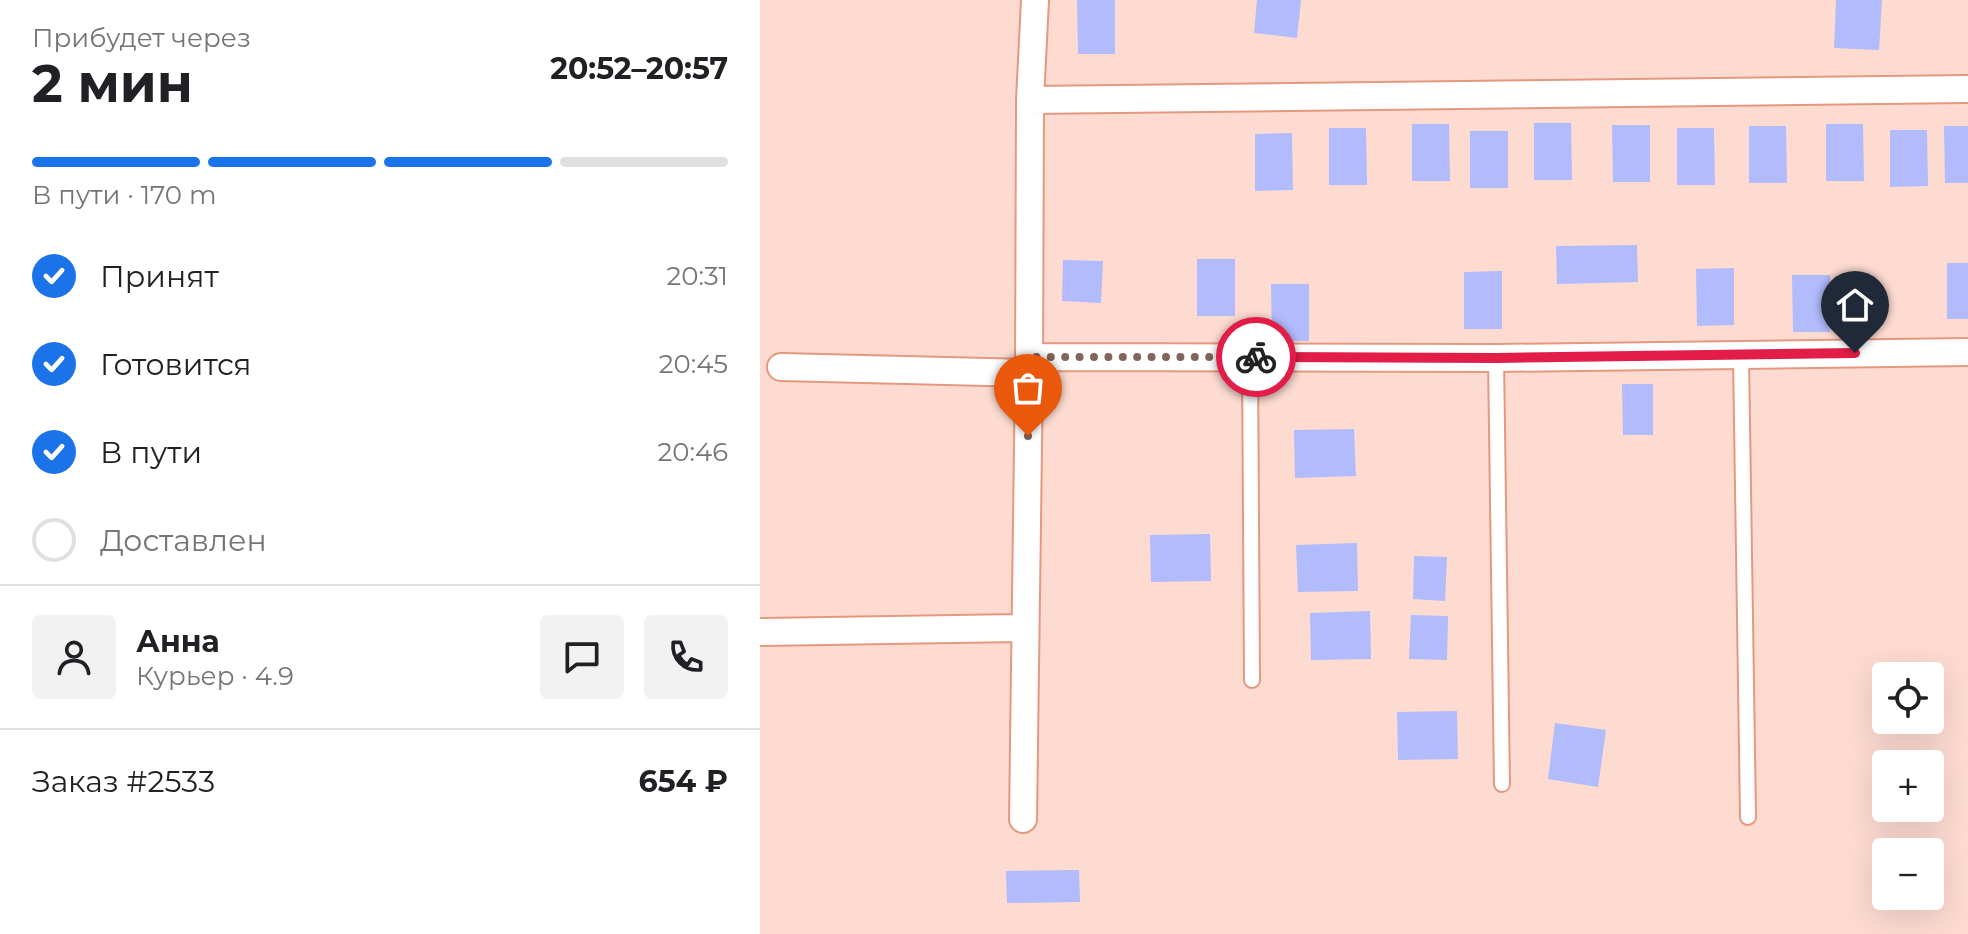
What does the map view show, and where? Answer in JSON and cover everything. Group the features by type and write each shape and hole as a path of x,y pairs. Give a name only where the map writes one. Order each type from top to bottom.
{"street":[{"path":"1023,819 1030,100 1035,0"},
{"path":"1030,100 1968,89"},
{"path":"781,367 1029,365 1250,357 1496,358 1968,352"},
{"path":"760,632 1025,628"}],"lane":[{"path":"1741,355 1748,817"},
{"path":"1250,357 1252,680"},
{"path":"1496,358 1502,784"}],"building":[{"path":"1077,0 1115,0 1115,54 1078,54"},
{"path":"1257,0 1301,0 1297,38 1254,33"},
{"path":"1836,0 1882,0 1879,50 1834,48"},
{"path":"1534,123 1571,123 1572,180 1534,180"},
{"path":"1412,124 1449,124 1450,181 1412,181"},
{"path":"1826,124 1863,124 1864,181 1826,181"},
{"path":"1612,125 1650,125 1650,182 1613,182"},
{"path":"1749,126 1786,126 1787,183 1749,183"},
{"path":"1944,126 1968,126 1968,183 1945,183"},
{"path":"1329,128 1366,128 1367,185 1329,185"},
{"path":"1677,128 1714,128 1715,185 1677,185"},
{"path":"1890,130 1927,130 1928,186 1890,187"},
{"path":"1470,131 1508,131 1508,188 1470,188"},
{"path":"1292,133 1293,190 1255,191 1255,134"},
{"path":"1637,245 1638,282 1557,284 1556,246"},
{"path":"1197,259 1235,259 1235,316 1197,316"},
{"path":"1063,260 1103,261 1101,303 1062,301"},
{"path":"1947,263 1968,263 1968,319 1947,319"},
{"path":"1734,268 1734,325 1697,326 1696,269"},
{"path":"1502,271 1502,329 1464,329 1464,272"},
{"path":"1792,275 1830,275 1830,332 1793,332"},
{"path":"1271,284 1309,284 1309,341 1272,341"},
{"path":"1622,384 1653,384 1653,435 1623,435"},
{"path":"1354,429 1356,476 1295,478 1294,430"},
{"path":"1210,534 1211,581 1151,582 1150,535"},
{"path":"1357,543 1358,591 1298,592 1296,545"},
{"path":"1414,556 1447,557 1445,601 1413,599"},
{"path":"1370,611 1371,659 1311,660 1310,613"},
{"path":"1411,615 1448,616 1447,660 1409,659"},
{"path":"1457,711 1458,759 1398,760 1397,712"},
{"path":"1555,723 1606,730 1598,787 1548,779"},
{"path":"1079,870 1080,902 1007,903 1006,871"}],"way so far":[{"path":"1028,436 1029,357 1256,357"}],"route":[{"path":"1256,357 1496,358 1855,353"}]}
